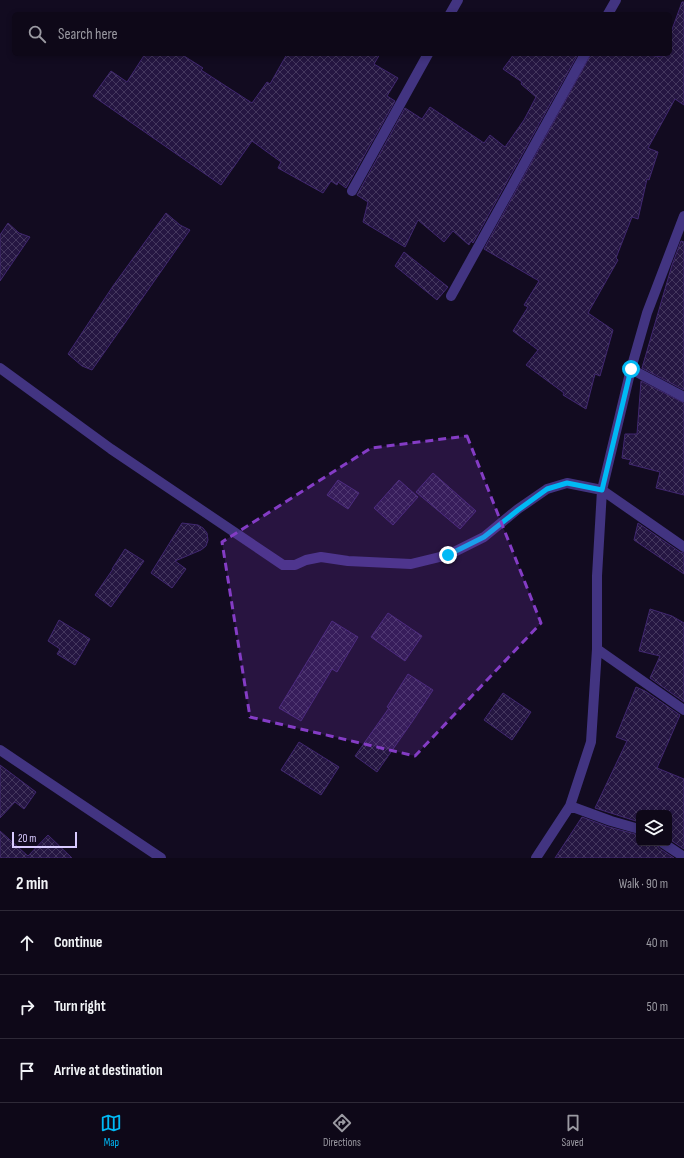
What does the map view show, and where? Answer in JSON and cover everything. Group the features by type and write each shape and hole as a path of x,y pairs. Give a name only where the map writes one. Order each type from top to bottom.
{"street":[{"path":"451,12 458,0"},
{"path":"609,12 616,0"},
{"path":"352,191 427,56"},
{"path":"452,296 584,56"},
{"path":"536,858 570,806 590,742 597,649 597,576 602,490 631,369 647,313 684,216"},
{"path":"0,368 112,449 283,565 295,565 306,560 321,557 348,561 411,564 448,555 484,537 547,489 567,483 602,490 684,547"},
{"path":"631,369 684,397"},
{"path":"597,649 684,710"},
{"path":"0,750 161,858"},
{"path":"570,806 636,828"},
{"path":"668,846 684,857"}],"highlighted area":[{"path":"467,436 541,623 415,756 250,717 222,542 371,448"}],"building":[{"path":"682,2 684,2 684,105 675,99 648,148 658,152 649,180 647,179 638,219 632,217 616,258 618,260 588,313 613,330 600,376 595,374 586,409 563,395 564,393 526,365 538,350 513,331 528,307 524,305 539,281 484,249 590,56 672,56 672,30"},
{"path":"144,56 184,56 203,68 201,70 252,103 267,82 270,84 286,56 379,56 374,64 398,78 387,96 395,101 346,188 338,182 337,185 331,181 323,193 278,168 281,162 252,141 221,185 93,96 111,71 127,82"},
{"path":"513,56 577,56 473,243 471,241 469,245 453,231 444,242 418,220 405,247 363,222 368,202 357,195 405,108 422,119 430,107 484,143 490,135 505,147 524,120 536,97 521,84 522,82 503,69"},
{"path":"166,213 180,225 190,230 92,370 82,366 68,354 113,286"},
{"path":"8,223 19,233 30,237 0,281 0,235"},
{"path":"681,241 684,242 684,390 642,368 672,265"},
{"path":"404,252 448,287 437,300 395,266"},
{"path":"641,381 684,403 684,495 656,488 660,472 629,464 631,460 622,458 625,434 637,434"},
{"path":"433,473 476,511 460,529 416,492"},
{"path":"338,480 359,493 348,509 327,495"},
{"path":"399,480 418,497 393,525 374,508"},
{"path":"182,523 198,525 203,528 207,533 208,540 206,546 201,550 175,561 186,569 172,588 151,573"},
{"path":"638,523 680,552 684,553 684,574 634,540"},
{"path":"125,549 144,561 111,607 95,595"},
{"path":"650,609 672,616 684,623 684,702 650,678 660,656 639,651"},
{"path":"388,613 422,636 405,661 371,637"},
{"path":"59,620 90,639 75,665 57,654 60,649 48,641"},
{"path":"332,621 358,637 337,672 332,669 301,721 279,708"},
{"path":"408,674 433,690 377,772 355,756 389,708 387,707"},
{"path":"636,687 645,691 680,715 657,768 684,779 684,849 672,841 672,810 636,810 636,821 595,808 627,741 616,737"},
{"path":"503,693 531,712 512,740 484,720"},
{"path":"299,742 339,767 321,795 281,770"},
{"path":"0,765 36,792 24,809 15,802 0,818"},
{"path":"582,817 609,827 636,834 636,846 658,846 674,858 555,858"},
{"path":"0,831 28,856 48,835 72,858 0,858"}],"route":[{"path":"448,555 484,537 547,489 567,483 602,490 631,369"}]}
